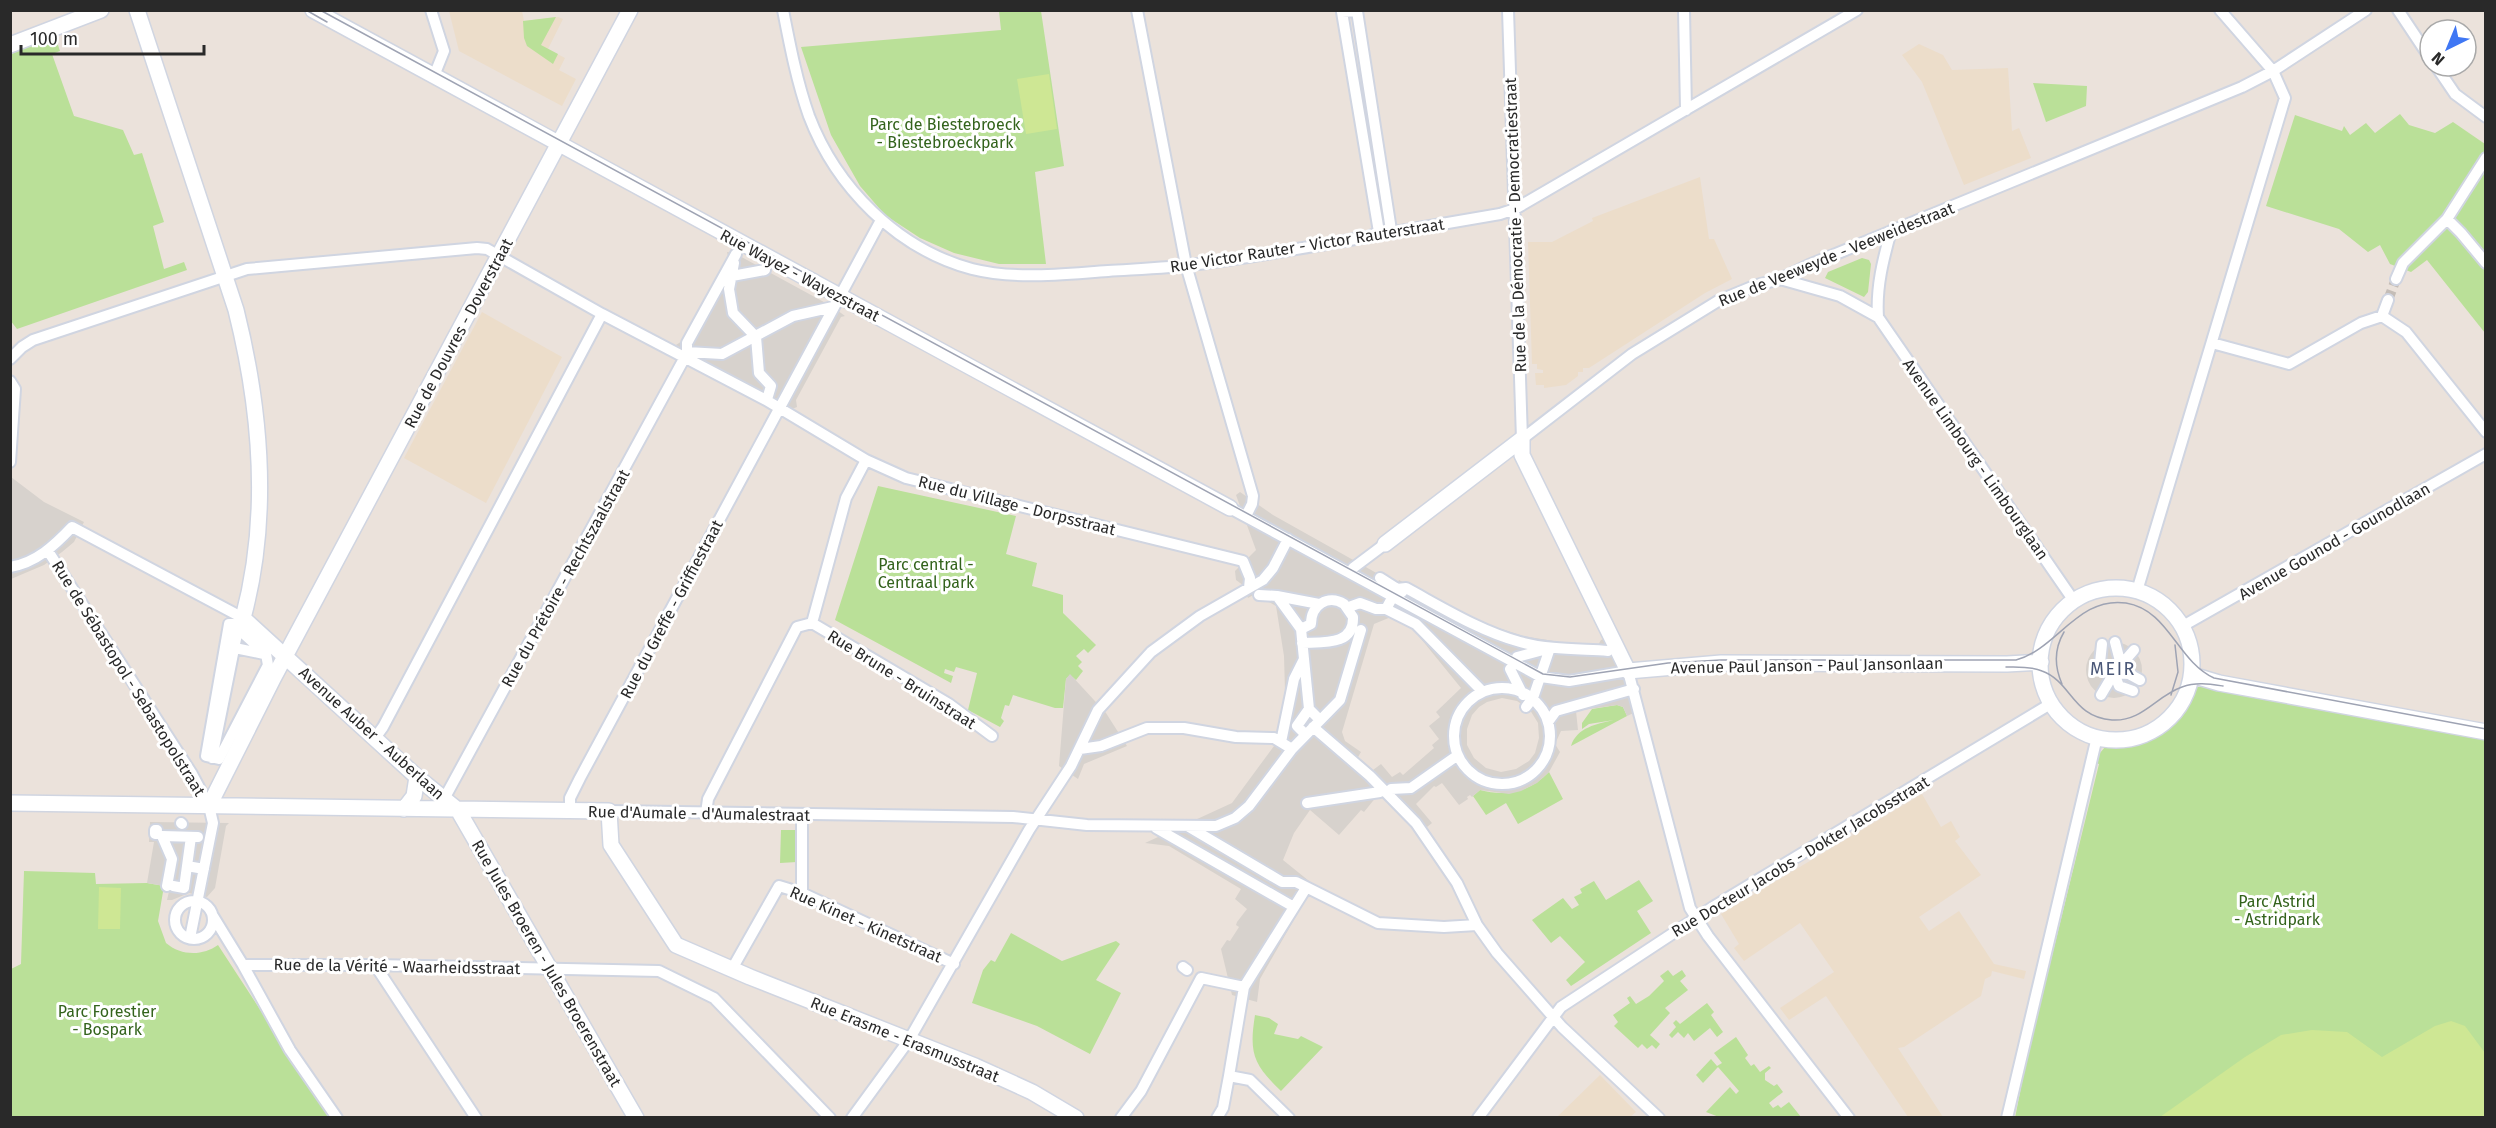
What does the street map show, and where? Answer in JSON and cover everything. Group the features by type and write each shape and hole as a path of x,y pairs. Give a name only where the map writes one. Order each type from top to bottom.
{"street":[{"path":"10,45 101,10"},
{"path":"137,10 225,276 247,357 259,451 256,540 241,624 212,758"},
{"name":"Rue Wayez - Wayezstraat","path":"313,10 559,144 836,301 1350,573"},
{"path":"431,10 444,51 434,76"},
{"name":"Rue de Douvres - Doverstraat","path":"209,806 286,656 630,10"},
{"name":"Rue Victor Rauter - Victor Rauterstraat","path":"783,10 796,75 820,141 848,184 880,220 910,241 941,257 972,268 1044,275 1186,265 1500,214 1515,209 1857,10"},
{"path":"1137,10 1186,265 1253,496 1246,516"},
{"name":"Rue de la Démocratie - Democratiestraat","path":"1508,10 1522,439"},
{"path":"1684,10 1686,110"},
{"path":"2137,591 2284,98 2273,71 2220,10"},
{"name":"Rue de Veeweyde - Veeweidestraat","path":"1350,573 1353,568 1642,348 1718,301 1780,279 2242,87 2273,71 2366,10"},
{"path":"2398,10 2418,40"},
{"path":"1379,232 1342,12 1357,11 1391,230"},
{"path":"2444,78 2455,93 2486,117"},
{"path":"2396,279 2410,255 2447,219 2486,158"},
{"path":"2447,219 2462,233 2486,263"},
{"name":"Rue du Greffe - Griffiestraat","path":"570,811 570,798 580,778 880,220"},
{"path":"1878,317 1876,298 1891,231"},
{"name":"Rue du Village - Dorpsstraat","path":"10,359 33,340 225,276 262,266 486,249 778,408 866,460 906,478 1243,561 1250,578 1249,588"},
{"path":"768,396 771,386 759,373 756,337 733,313 729,289 736,254 687,343 687,352 702,357 722,354 756,337 792,316 836,301"},
{"path":"732,276 765,270"},
{"name":"Avenue Limbourg - Limbourglaan","path":"1780,279 1840,296 1878,317 2074,601"},
{"path":"2382,316 2388,300"},
{"path":"375,738 383,727 602,314"},
{"path":"2212,343 2289,364 2361,323 2382,316"},
{"path":"2382,316 2406,332 2486,432"},
{"name":"Rue du Prétoire - Rechtszaalstraat","path":"444,799 685,357"},
{"path":"10,381 15,389 10,462"},
{"path":"1522,439 1522,455 1628,671 1690,908 1849,1118"},
{"name":"Avenue Gounod - Gounodlaan","path":"2181,627 2486,454"},
{"path":"706,813 708,799 797,627 812,623 846,498 866,460"},
{"path":"10,567 27,562 48,551 72,527 241,624 264,653 268,665 219,759 212,758 206,756 229,624 241,624"},
{"path":"852,1118 909,1040 1036,819 1080,748 1098,710 1151,652 1200,616 1263,580 1273,568 1288,539"},
{"name":"Rue de Sébastopol - Sebastopolstraat","path":"48,551 192,774 209,806"},
{"name":"Avenue Paul Janson - Paul Jansonlaan","path":"1350,573 1395,593 1543,673 1569,681 1628,671 1721,663 2007,664 2041,662"},
{"path":"1380,578 1395,593 1433,611"},
{"path":"1386,609 1395,593 1406,588 1484,629 1520,642 1550,648 1608,651"},
{"path":"2119,588 2137,591 2160,603 2181,627 2191,651 2192,675 2180,705 2158,727 2129,738 2097,737 2071,724 2052,703 2043,684 2041,662 2044,641 2050,626 2060,612 2074,601 2100,590 2119,588"},
{"path":"1259,595 1319,604 1334,599 1348,607 1353,623 1345,637 1335,641 1302,643"},
{"path":"1277,596 1301,629 1309,709 1308,726"},
{"path":"1348,607 1360,603 1376,609 1386,609 1421,624 1482,691"},
{"path":"1301,629 1311,624 1312,613 1319,604"},
{"name":"Rue Brune - Bruinstraat","path":"812,623 949,704 992,736"},
{"name":"Avenue Auber - Auberlaan","path":"241,624 286,656 417,777 458,810"},
{"path":"1080,748 1101,746 1147,728 1184,729 1236,737 1274,738 1292,749 1308,726 1340,700 1361,630"},
{"path":"2115,642 2119,686 2133,691"},
{"path":"2102,644 2100,663 2140,680"},
{"path":"235,648 264,653"},
{"path":"1533,698 1550,648"},
{"path":"1543,673 1517,657 1550,648"},
{"path":"2101,695 2134,650"},
{"path":"1281,742 1294,679 1304,658"},
{"path":"1510,669 1522,692"},
{"path":"2192,675 2219,683 2486,732"},
{"path":"1502,687 1522,692 1533,698 1540,706 1548,722 1550,741 1544,759 1532,774 1514,783 1495,784 1477,777 1462,764 1454,738 1455,722 1463,706 1482,691 1502,687"},
{"path":"1548,722 1556,711 1634,689"},
{"name":"Rue Docteur Jacobs - Dokter Jacobsstraat","path":"1478,1118 1561,1007 1696,918 2052,703"},
{"path":"1308,726 1309,709"},
{"path":"1284,726 1308,726 1329,741 1370,776 1416,824 1457,883 1477,925 1497,953 1562,1027 1659,1118"},
{"path":"2007,1118 2097,737"},
{"name":"Rue d'Aumale - d'Aumalestraat","path":"10,803 802,814 1036,819 1063,824 1210,826 1235,818 1249,806 1292,749"},
{"path":"1391,789 1411,788 1458,755"},
{"path":"404,809 414,796 417,777"},
{"path":"1304,804 1380,792"},
{"path":"190,938 213,818 209,806"},
{"name":"Rue Jules Broeren - Jules Broerenstraat","path":"458,810 636,1118"},
{"name":"Rue Erasme - Erasmusstraat","path":"609,811 611,845 676,945 975,1066 1032,1092 1076,1118"},
{"path":"802,814 802,893"},
{"path":"1153,826 1294,907"},
{"path":"1189,826 1282,882 1306,888 1378,923 1433,927 1477,925"},
{"path":"156,831 171,859 204,869"},
{"path":"171,859 186,831"},
{"path":"186,831 188,863 184,888 171,887 171,859 162,836 186,831"},
{"name":"Rue Kinet - Kinetstraat","path":"732,969 779,886 802,893 954,964"},
{"path":"1217,1118 1222,1108 1229,1076 1244,987 1306,888"},
{"path":"213,916 213,924 204,936 190,938 182,935 177,928 176,913 181,906 198,901 205,904 213,916 243,965 290,1050 337,1118"},
{"name":"Rue de la Vérité - Waarheidsstraat","path":"243,965 375,965 659,971 714,998 830,1118"},
{"path":"375,965 476,1118"},
{"path":"1121,1118 1141,1091 1201,978 1244,987"},
{"path":"1229,1076 1250,1080 1289,1118"}],"shaded area":[{"path":"449,11 522,11 524,21 558,17 563,19 548,49 565,58 559,70 576,79 562,106 459,51"},
{"path":"1919,44 1943,55 1952,70 2008,68 2012,131 2019,128 2031,158 1964,185 1922,82 1902,55"},
{"path":"1700,177 1709,239 1714,239 1732,279 1705,293 1589,368 1583,368 1583,372 1578,372 1578,376 1566,385 1544,388 1544,385 1536,385 1535,373 1543,373 1543,370 1537,369 1537,364 1532,364 1528,242 1552,242 1593,221 1592,218"},
{"path":"727,252 736,254 833,307 845,316 841,317 796,400 797,407 792,409 676,345 682,341 728,256"},
{"path":"482,312 562,357 486,503 404,458"},
{"path":"11,477 44,502 84,522 74,542 62,552 44,565 11,579"},
{"path":"1240,492 1273,515 1397,584 1399,580 1480,622 1523,636 1566,643 1598,645 1601,640 1608,637 1636,712 1627,716 1623,707 1617,705 1576,711 1578,730 1561,731 1555,744 1560,752 1549,772 1537,783 1521,791 1509,794 1480,790 1472,797 1470,795 1467,797 1468,799 1459,805 1442,783 1434,786 1416,804 1432,823 1427,827 1374,771 1378,788 1381,791 1364,812 1361,810 1339,835 1310,810 1294,833 1283,860 1314,885 1260,979 1257,1002 1232,995 1221,949 1227,940 1230,941 1239,927 1236,925 1237,922 1247,909 1235,899 1241,889 1169,846 1145,843 1232,803 1274,746 1280,725 1285,691 1284,656 1276,606 1255,594 1248,598 1246,594 1251,591 1236,580 1235,571 1256,550 1236,495","holes":["1391,617 1413,629 1461,688 1436,712 1440,717 1429,726 1439,739 1432,745 1434,748 1403,775 1400,772 1392,777 1381,764 1373,770 1358,757 1361,752 1345,741 1342,732 1374,624","1502,698 1517,701 1530,710 1538,723 1539,738 1535,753 1529,761 1516,769 1501,772 1486,768 1474,758 1467,745 1467,729 1472,715 1479,707"]},
{"path":"2114,642 2125,644 2134,650 2140,659 2142,670 2140,681 2134,690 2125,696 2114,698 2103,696 2094,690 2088,681 2086,670 2088,659 2094,650 2103,644"},
{"path":"1070,674 1106,713 1127,746 1084,764 1078,779 1059,766 1066,679"},
{"path":"1922,794 1941,827 1951,821 1960,837 1955,841 1981,875 1919,917 1929,931 1959,911 1994,964 2026,971 2024,979 1992,971 1991,976 1985,979 1981,996 1904,1047 1898,1048 1943,1117 1908,1117 1826,996 1789,1020 1780,1008 1834,972 1800,923 1744,961 1734,948 1739,944 1721,914"},
{"path":"150,822 229,823 226,826 215,888 207,897 189,893 167,900 170,887 147,883 154,842 149,842"},
{"path":"1600,1075 1636,1112 1630,1117 1557,1117"}],"green space":[{"name":"Parc de Biestebroeck - Biestebroeckpark","path":"999,11 1041,11 1064,166 1035,172 1046,264 999,264 954,253 920,238 885,215 860,186 831,135 801,47 1001,30"},
{"path":"556,17 541,45 558,54 553,64 527,46 523,21"},
{"path":"55,36 60,51 52,54 74,116 123,130 134,155 142,153 164,222 153,226 164,269 184,262 187,270 17,329 10,320 11,54"},
{"path":"1049,74 1057,129 1026,134 1017,79"},
{"path":"2033,83 2087,86 2086,106 2046,122"},
{"path":"2400,114 2409,125 2435,133 2453,122 2485,144 2485,333 2427,260 2411,272 2390,264 2380,245 2368,252 2339,229 2266,206 2295,115 2342,131 2344,126 2350,135 2366,123 2375,133"},
{"path":"1862,258 1869,260 1871,264 1868,292 1864,297 1825,278 1828,272"},
{"name":"Parc central - Centraal park","path":"878,486 1016,516 1006,554 1037,563 1032,586 1063,595 1063,613 1096,645 1088,653 1084,649 1076,656 1082,662 1078,666 1083,671 1076,680 1070,675 1066,679 1063,708 1055,708 1013,695 1009,706 1005,705 1001,718 1004,721 1000,727 968,710 977,673 956,667 954,672 945,669 944,673 953,676 951,683 835,620"},
{"name":"Parc Astrid - Astridpark","path":"2196,687 2212,687 2485,737 2485,1117 2015,1118 2026,1062 2099,764 2096,763 2099,754 2106,746 2145,739 2162,732 2179,716"},
{"path":"1617,705 1623,707 1627,716 1571,746 1583,730 1614,720 1589,724 1582,729 1582,723 1592,709"},
{"path":"1549,772 1563,799 1518,824 1506,803 1486,815 1473,796 1480,790 1499,793 1517,791 1534,784"},
{"path":"781,830 797,830 797,862 780,863"},
{"name":"Parc Forestier - Bospark","path":"24,871 95,873 96,884 147,883 164,886 158,921 166,943 178,950 192,953 206,951 218,945 330,1117 11,1118 11,969 21,964"},
{"path":"1639,880 1653,901 1637,911 1651,933 1571,986 1566,980 1585,962 1560,936 1551,943 1532,920 1563,898 1572,909 1579,905 1574,897 1582,893 1580,889 1594,881 1606,900"},
{"path":"99,887 121,888 120,929 98,929"},
{"path":"1011,933 1062,961 1116,941 1120,944 1096,980 1121,993 1090,1054 1037,1026 972,1003 983,970 991,960 995,962"},
{"path":"1668,970 1673,976 1682,970 1686,976 1680,981 1688,990 1665,1008 1670,1013 1650,1035 1660,1044 1656,1049 1652,1045 1647,1049 1642,1044 1638,1048 1614,1026 1618,1022 1613,1015 1630,1003 1627,998 1630,996 1636,1004 1649,996 1664,981 1660,976"},
{"path":"1707,1003 1714,1012 1711,1015 1723,1032 1717,1037 1710,1028 1694,1041 1688,1033 1684,1038 1678,1032 1672,1038 1669,1035 1676,1027 1673,1023 1676,1020 1680,1024"},
{"path":"1255,1015 1269,1018 1278,1024 1274,1034 1298,1039 1301,1036 1323,1047 1281,1091 1264,1073 1255,1057 1253,1039"},
{"path":"2451,1021 2465,1026 2485,1053 2485,1117 2160,1117 2245,1057 2281,1035 2312,1030 2347,1032 2382,1057 2435,1026"},
{"path":"1736,1037 1748,1055 1745,1058 1751,1066 1754,1064 1760,1072 1769,1066 1771,1068 1765,1073 1765,1080 1774,1086 1777,1084 1783,1092 1769,1103 1773,1108 1778,1105 1781,1108 1789,1102 1801,1117 1719,1117 1706,1112 1730,1087 1736,1094 1739,1091 1718,1067 1703,1083 1696,1075 1711,1059 1717,1066 1722,1063 1714,1053"}],"tunnel":[{"path":"2388,300 2396,279"}],"tram line":[{"path":"306,10 327,22"},
{"path":"320,10 1543,674 1570,677 1668,663 1721,660 2016,660 2031,654 2094,607 2109,603 2126,603 2153,615 2191,660 2214,678 2486,729"},
{"path":"2062,684 2056,658 2058,645 2064,632"},
{"path":"2171,695 2178,672 2175,645"},
{"path":"2006,667 2038,669 2060,683 2088,713 2112,720 2132,717 2173,691 2187,685 2223,686"}],"district":[{"name":"MEIR","path":"2113,669"}]}
